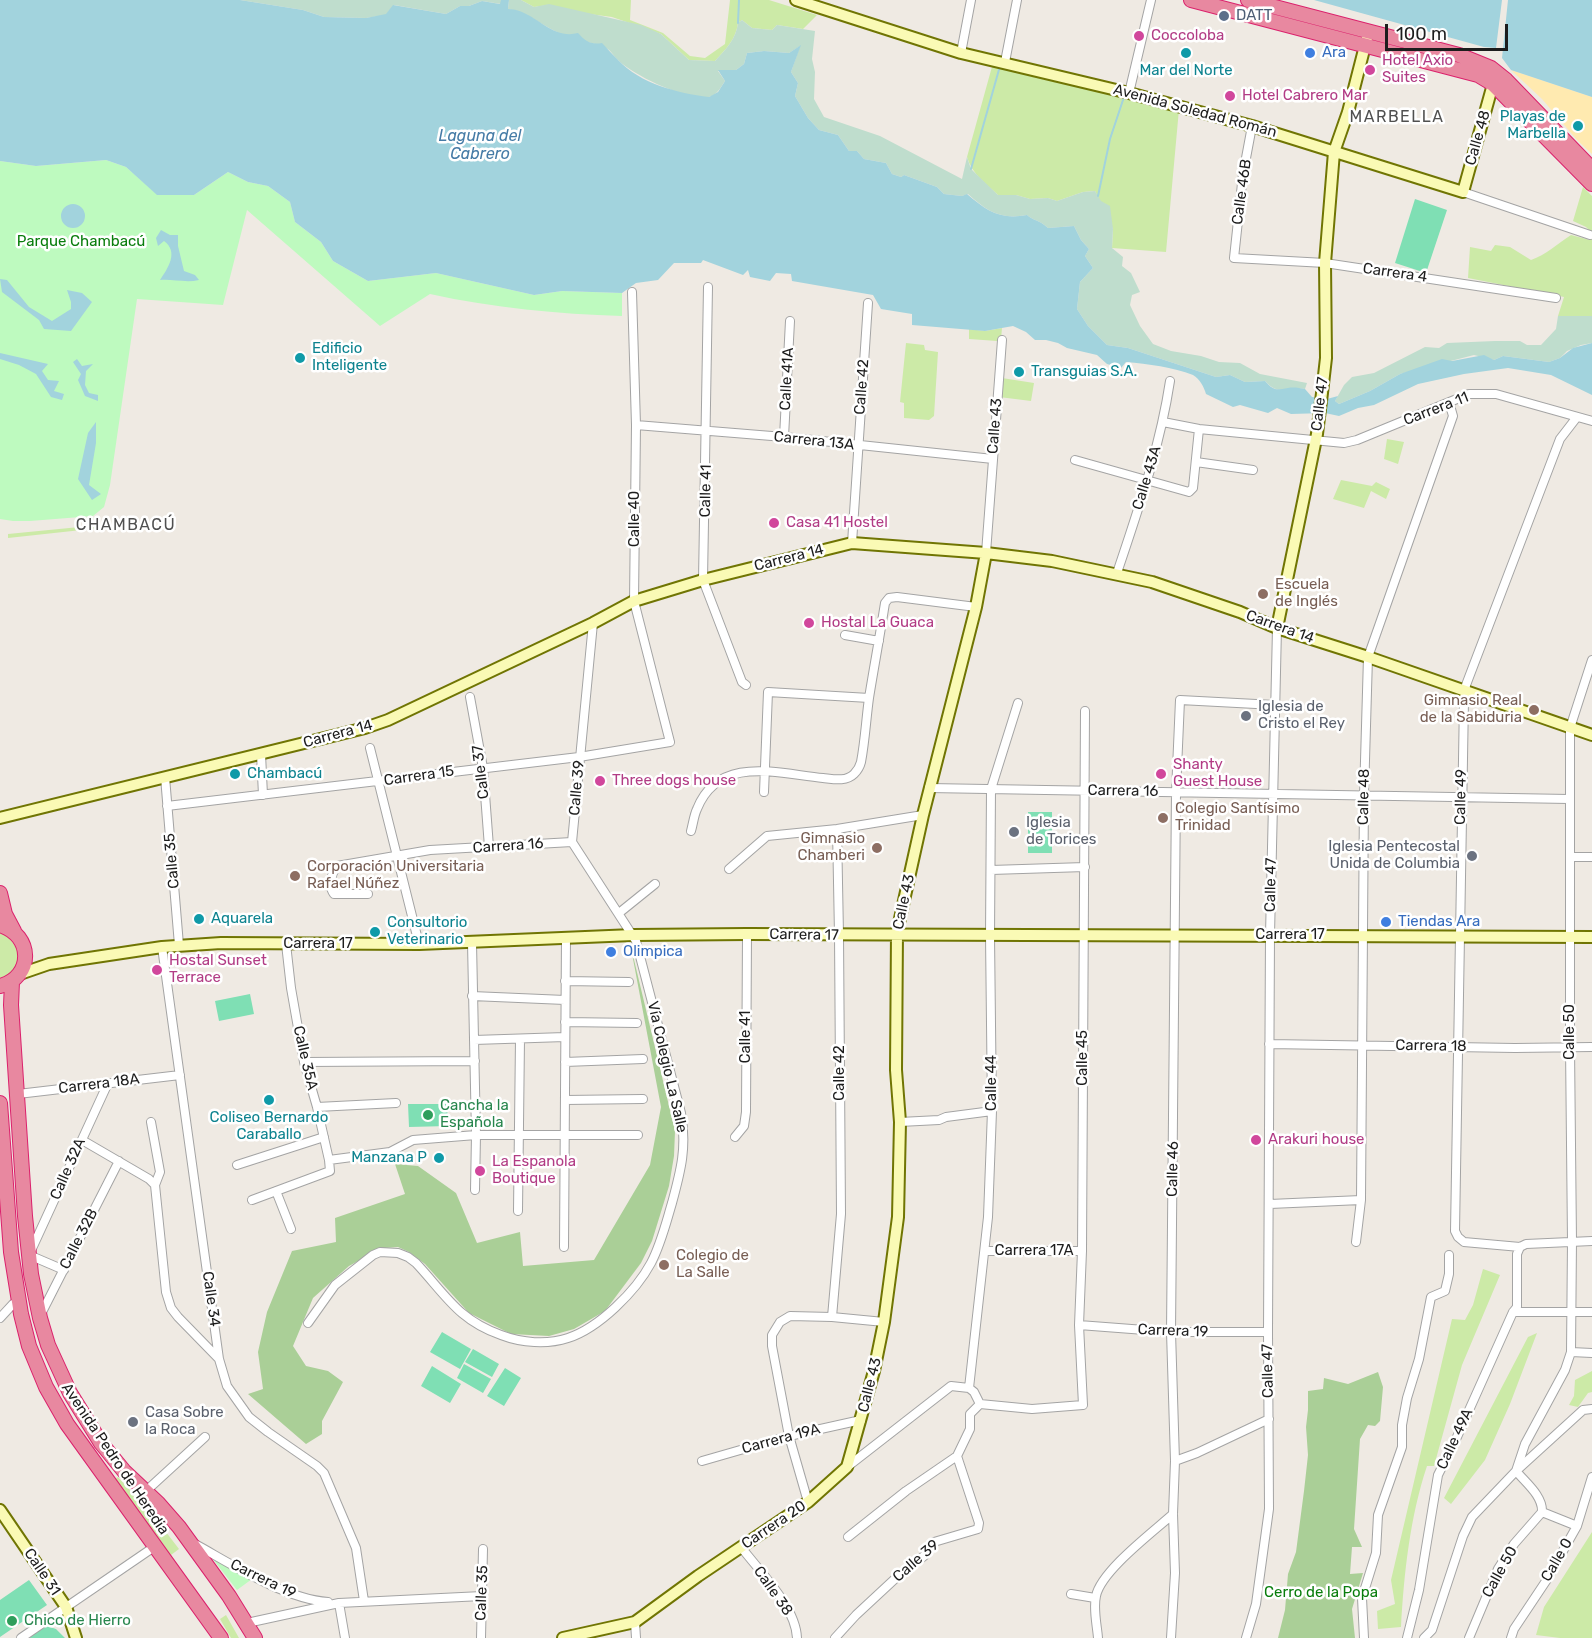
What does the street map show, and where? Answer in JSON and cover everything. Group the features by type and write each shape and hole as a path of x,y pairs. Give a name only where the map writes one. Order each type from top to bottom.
{"highway":[{"path":"1191,0 1478,75 1493,84 1592,184"},
{"path":"1248,0 1459,55 1497,72 1592,169"},
{"path":"0,893 5,914 14,931"},
{"path":"0,925 14,931"},
{"name":"Avenida Pedro de Heredia","path":"14,931 20,938 26,956 10,981 29,1256 40,1318 54,1359 81,1412 113,1458 171,1517 247,1623 255,1638"},
{"name":"Avenida Pedro de Heredia","path":"0,1103 11,1252 18,1302 29,1346 56,1405 220,1638"}],"main road":[{"name":"Avenida Soledad Román","path":"796,0 961,53 1129,93 1252,126 1463,192"},
{"name":"Calle 47","path":"1277,628 1316,437 1322,393 1326,358 1325,263 1334,152 1348,112 1369,32"},
{"name":"Calle 48","path":"1463,192 1493,84"},
{"name":"Carrera 14","path":"0,818 364,728 388,720 634,602 703,580 852,543 986,553 1052,561 1117,573 1187,593 1277,628 1368,657 1592,735"},
{"name":"Calle 43","path":"847,1467 884,1322 898,1215 900,1122 896,1070 897,936 929,788 976,607 986,553"},
{"name":"Carrera 17","path":"10,981 49,964 162,947 221,943 419,944 633,935 747,934 1592,937"},
{"name":"Carrera 20","path":"563,1638 635,1622 808,1502 847,1467"},
{"name":"Calle 31","path":"0,1510 66,1608 76,1638"}],"street":[{"path":"961,53 971,0"},
{"path":"1005,62 1017,0"},
{"path":"1129,93 1151,0"},
{"name":"Calle 46B","path":"1234,258 1243,174 1252,126"},
{"name":"Avenida Soledad Román","path":"1463,192 1590,235"},
{"name":"Carrera 4","path":"1234,258 1325,263 1556,298"},
{"name":"Calle 41","path":"708,287 703,580 742,682 746,685"},
{"name":"Calle 40","path":"632,292 636,425 634,602 670,742"},
{"name":"Calle 42","path":"852,543 868,303"},
{"name":"Calle 41A","path":"784,437 790,321"},
{"name":"Calle 43","path":"986,553 1002,340"},
{"name":"Calle 43A","path":"1117,573 1148,479 1163,422 1170,381"},
{"name":"Carrera 11","path":"1163,422 1199,429 1316,437 1344,443 1357,440 1468,394 1496,394 1592,421"},
{"name":"Calle 48","path":"1356,1242 1361,1200 1364,795 1368,657 1453,416 1449,402"},
{"name":"Calle 49","path":"1520,1248 1464,1242 1455,1231 1461,797 1465,691 1560,439 1577,417"},
{"name":"Carrera 13A","path":"636,425 784,437 993,459"},
{"path":"1075,460 1191,491 1199,429"},
{"path":"1196,462 1253,470"},
{"path":"692,831 697,808 708,791 732,774 765,770 793,776 832,779 845,779 853,775 860,765 885,603 889,598 897,597 976,607"},
{"name":"Calle 39","path":"573,842 593,623"},
{"name":"Calle 47","path":"1246,1638 1256,1604 1269,1509 1269,1044 1277,628"},
{"path":"845,634 879,641"},
{"name":"Calle 50","path":"1516,1471 1525,1444 1565,1370 1571,1352 1570,728 1592,660"},
{"path":"764,792 768,692 869,698"},
{"name":"Calle 37","path":"470,697 483,768 489,847"},
{"name":"Calle 46","path":"1171,1638 1175,1573 1173,1514 1175,1461 1171,1332 1176,792 1180,700 1275,705"},
{"name":"Calle 44","path":"969,1388 986,1251 992,1111 991,789 1018,703"},
{"name":"Calle 45","path":"980,1404 1032,1409 1083,1404 1079,1325 1082,1251 1085,711"},
{"name":"Carrera 15","path":"167,806 579,757 670,742"},
{"path":"369,748 419,944"},
{"path":"261,754 263,795"},
{"name":"Calle 35","path":"165,777 179,945"},
{"name":"Carrera 16","path":"929,788 1569,800"},
{"path":"729,869 767,836 837,829 923,815"},
{"name":"Calle 42","path":"832,1317 841,1214 837,829"},
{"path":"573,842 633,935"},
{"name":"Carrera 16","path":"368,894 334,894 331,889 332,877 337,866 430,850 573,842"},
{"path":"1570,857 1592,857"},
{"path":"991,870 1084,867"},
{"path":"619,913 656,884"},
{"name":"Calle 41","path":"735,1137 744,1126 746,1112 747,934"},
{"name":"Vía Colegio La Salle","path":"308,1323 335,1284 373,1255 388,1251 408,1257 425,1273 456,1310 481,1327 503,1336 530,1342 568,1338 587,1329 610,1312 627,1295 650,1265 660,1242 677,1184 684,1145 681,1113 640,952 633,935"},
{"path":"564,1247 566,938"},
{"path":"472,943 475,1190"},
{"name":"Calle 35A","path":"276,1191 330,1171 317,1107 304,1062 286,944"},
{"name":"Calle 34","path":"162,947 219,1359 227,1386 249,1418 324,1473 356,1548 364,1601"},
{"path":"566,981 629,982"},
{"path":"472,996 565,1000"},
{"path":"565,1022 637,1023"},
{"path":"474,1040 565,1038"},
{"path":"518,1211 520,1039"},
{"name":"Carrera 18","path":"1269,1044 1592,1047"},
{"path":"565,1062 643,1059"},
{"path":"304,1062 475,1061"},
{"name":"Carrera 18A","path":"18,1094 180,1075"},
{"name":"Calle 32A","path":"29,1256 108,1083"},
{"path":"565,1100 643,1099"},
{"path":"317,1107 396,1103"},
{"path":"900,1122 939,1120 992,1111"},
{"path":"151,1122 160,1172 155,1185 166,1292 171,1308 178,1317 219,1359"},
{"path":"329,1160 390,1152 413,1140 476,1135 638,1135"},
{"path":"237,1165 324,1137"},
{"path":"82,1140 150,1179 155,1185"},
{"name":"Calle 32B","path":"40,1318 119,1161"},
{"path":"252,1200 276,1191 291,1228"},
{"path":"1270,1204 1361,1200"},
{"path":"1520,1248 1526,1244 1592,1241"},
{"name":"Calle 49A","path":"1407,1638 1419,1590 1438,1475 1513,1312 1518,1307 1517,1254 1520,1248"},
{"name":"Carrera 17A","path":"986,1251 1082,1251"},
{"path":"1364,1638 1362,1598 1376,1553 1378,1515 1402,1447 1402,1425 1407,1398 1419,1359 1431,1297 1445,1291 1449,1274 1449,1255"},
{"path":"29,1256 64,1270"},
{"path":"0,1318 13,1304 18,1302"},
{"path":"1513,1312 1592,1312"},
{"path":"808,1502 789,1436 772,1346 772,1335 780,1322 790,1316 884,1322"},
{"name":"Carrera 19","path":"1079,1325 1171,1332 1268,1332"},
{"path":"1571,1352 1592,1353"},
{"name":"Carrera 20","path":"847,1467 951,1386 969,1388"},
{"path":"848,1537 906,1491 957,1456 970,1429 970,1414 980,1404 974,1392 969,1388"},
{"path":"1424,1638 1432,1630 1463,1536 1473,1517 1516,1471 1583,1410 1592,1408"},
{"name":"Carrera 19A","path":"702,1461 789,1436 861,1419"},
{"path":"1175,1461 1269,1419"},
{"path":"146,1491 205,1437"},
{"name":"Calle 39","path":"836,1638 856,1615 898,1576 924,1556 934,1542 978,1529 979,1522 957,1456"},
{"path":"1516,1471 1538,1496 1542,1512 1576,1526"},
{"name":"Calle 0","path":"1511,1638 1514,1629 1546,1581 1576,1526 1592,1477"},
{"name":"Calle 50","path":"1468,1638 1498,1569 1514,1544 1542,1512"},
{"path":"1098,1638 1095,1598 1104,1579 1115,1566 1173,1514"},
{"name":"Carrera 19","path":"190,1542 282,1590 314,1601 339,1603"},
{"path":"21,1638 154,1547"},
{"name":"Calle 38","path":"741,1547 785,1604 794,1620 798,1638"},
{"name":"Calle 35","path":"481,1638 483,1549"},
{"path":"1071,1594 1095,1598"},
{"name":"Carrera 19","path":"247,1623 339,1603 482,1596"},
{"path":"339,1603 345,1638"},
{"path":"635,1622 636,1638"}],"green space":[{"path":"240,0 501,0 501,4 482,1 469,6 460,6 446,14 394,5 386,15 366,18 324,17 303,10"},
{"path":"509,0 521,0 534,7 549,4 641,25 661,34 689,60 715,61 730,44 738,23 742,20 752,28 772,30 777,25 815,31 812,59 815,72 814,99 824,117 880,136 962,179 967,157 971,169 998,195 1016,195 1030,199 1048,198 1057,201 1083,192 1095,191 1101,201 1110,206 1113,229 1112,248 1123,257 1122,266 1131,273 1140,292 1132,295 1130,305 1140,326 1153,344 1171,351 1201,356 1219,362 1240,363 1260,374 1307,383 1305,389 1279,390 1265,381 1245,382 1230,375 1216,377 1128,348 1107,345 1088,326 1077,309 1080,282 1093,268 1085,256 1089,249 1074,226 1048,228 1027,215 1009,216 994,213 968,194 962,196 944,194 937,187 904,175 901,177 892,174 886,163 864,159 857,151 849,151 838,135 819,130 808,118 795,96 798,83 791,72 800,46 789,53 764,51 747,53 744,64 736,70 718,71 725,81 717,93 709,97 699,97 675,91 637,74 606,48 566,36 508,9"},
{"path":"521,0 631,0 630,20 663,33 690,56 705,58 725,44 730,0 769,0 817,15 803,29 777,25 772,30 752,28 742,20 738,23 730,43 715,61 689,60 661,34 612,17 549,5 534,7"},
{"path":"993,63 1179,109 1166,252 1112,248 1113,229 1095,191 1083,192 1057,201 1048,198 1030,199 1016,195 998,195 980,178 967,157"},
{"name":"Parque Chambacú","path":"106,160 126,167 158,195 194,195 228,172 248,182 268,186 290,202 295,222 321,242 333,261 368,281 436,273 534,295 562,291 622,293 622,316 526,310 430,294 380,326 247,210 223,305 137,299 110,485 104,507 93,516 30,521 0,519 0,161 36,166"},
{"path":"1583,187 1592,196 1592,233 1586,227 1573,221"},
{"path":"1415,199 1447,210 1426,273 1395,263"},
{"path":"1571,235 1590,240 1592,238 1592,316 1558,316 1564,297 1468,278 1470,247 1491,251 1495,245 1510,247 1531,260"},
{"path":"1558,316 1592,316 1592,343 1567,351 1560,358 1549,362 1503,356 1494,360 1474,355 1400,374 1370,391 1339,404 1335,401 1344,385 1352,377 1374,373 1425,347 1439,348 1447,343 1495,341 1520,341 1527,345 1541,345 1556,329"},
{"path":"1002,328 1001,339 997,341 969,339 969,329 985,331"},
{"path":"906,343 924,345 925,350 938,352 934,416 929,420 904,418 904,403 900,402"},
{"path":"1002,378 1034,383 1031,401 999,397"},
{"path":"1387,439 1404,442 1398,464 1384,459"},
{"path":"1341,480 1372,486 1376,482 1390,489 1386,499 1371,491 1364,508 1333,499"},
{"path":"100,525 100,528 8,538 8,534"},
{"path":"1028,812 1052,812 1052,853 1028,853"},
{"path":"0,932 14,944 19,961 13,972 0,981"},
{"path":"630,943 675,1131 669,1186 652,1241 641,1263 605,1311 574,1329 549,1336 511,1334 469,1313 425,1264 409,1252 398,1247 378,1250 349,1266 313,1298 293,1346 306,1366 328,1371 343,1382 322,1421 322,1434 306,1444 248,1394 263,1389 258,1352 267,1312 292,1251 336,1242 335,1218 405,1194 395,1164 418,1166 456,1193 477,1243 520,1232 523,1266 594,1260 650,1165 661,1107"},
{"path":"250,994 254,1014 219,1021 215,1001"},
{"name":"Cancha la Española","path":"408,1104 447,1104 448,1126 409,1127"},
{"path":"1483,1269 1500,1275 1462,1365 1434,1466 1427,1466 1421,1485 1409,1545 1401,1627 1378,1629 1377,1611 1395,1604 1391,1580 1452,1319 1465,1320 1473,1305"},
{"path":"442,1332 471,1349 460,1369 430,1352"},
{"path":"1537,1333 1510,1404 1485,1460 1451,1504 1444,1498 1528,1337"},
{"path":"473,1349 499,1364 492,1377 465,1362"},
{"path":"464,1364 491,1379 483,1393 457,1378"},
{"path":"432,1366 461,1384 450,1403 421,1386"},
{"path":"505,1368 521,1378 504,1406 487,1396"},
{"path":"1592,1371 1592,1392 1588,1393 1578,1407 1569,1405 1574,1396 1575,1380"},
{"name":"Cerro de la Popa","path":"1378,1372 1383,1387 1380,1421 1375,1426 1368,1425 1360,1439 1354,1529 1362,1547 1352,1547 1350,1574 1363,1573 1352,1609 1355,1638 1278,1638 1285,1610 1288,1574 1296,1552 1304,1491 1308,1455 1306,1427 1308,1391 1323,1389 1324,1378 1348,1384"},
{"path":"118,1477 156,1519 179,1549 171,1555 115,1479"},
{"path":"1592,1532 1592,1638 1536,1635 1544,1607"},
{"path":"212,1558 252,1579 237,1590"},
{"name":"Chico de Hierro","path":"29,1580 47,1605 0,1637 0,1600"},
{"path":"226,1615 239,1638 231,1638 220,1619"},
{"path":"47,1626 56,1629 65,1638 28,1638"}],"sand":[{"name":"Playas de Marbella","path":"1511,70 1592,97 1592,154 1542,99"}],"water":[{"name":"Laguna del Cabrero","path":"0,0 240,0 303,10 324,17 366,18 386,14 393,5 446,14 460,6 469,6 482,1 500,4 501,0 509,0 508,9 522,12 556,31 578,33 588,42 602,43 627,68 648,81 672,90 709,97 718,92 725,81 718,70 736,70 744,64 747,53 764,51 789,53 801,45 791,72 798,83 795,96 808,118 819,130 838,135 849,151 857,151 864,159 886,163 892,174 901,177 904,175 937,187 944,194 962,196 967,194 994,213 1009,216 1027,215 1048,228 1074,226 1089,249 1085,256 1093,268 1080,282 1077,309 1088,326 1107,345 1128,348 1216,377 1230,375 1245,382 1265,381 1275,389 1305,389 1312,397 1327,399 1338,396 1335,401 1339,404 1370,391 1400,374 1442,359 1452,361 1484,355 1494,360 1503,356 1549,362 1560,358 1573,348 1592,343 1592,395 1551,375 1508,368 1418,384 1374,405 1358,408 1339,416 1325,413 1291,414 1277,408 1268,413 1240,405 1233,407 1206,394 1201,383 1193,375 1177,370 1126,362 1121,368 1107,364 1097,355 1046,340 1035,340 1026,332 1013,326 985,331 912,325 912,314 881,309 873,295 792,281 791,274 776,273 770,281 750,277 748,270 743,275 703,260 701,263 674,263 658,280 636,283 622,293 562,291 534,295 436,273 368,281 333,261 321,242 295,222 290,202 268,186 248,182 228,172 194,195 157,195 126,167 106,160 36,166 0,161"},
{"path":"1314,0 1502,0 1496,48 1484,47"},
{"path":"1508,0 1592,0 1592,97 1511,70 1502,58"},
{"path":"73,204 78,205 84,211 84,221 78,227 73,228 68,227 62,221 61,216 62,211 68,205"},
{"path":"161,230 170,235 178,235 178,246 184,271 195,275 199,280 160,280 171,260 171,250 168,245 164,241 158,246 156,238"},
{"path":"0,279 7,280 29,307 52,321 71,309 67,290 82,293 92,302 71,331 44,329 39,320 2,292"},
{"path":"0,353 48,364 42,371 48,380 59,381 54,391 64,394 62,400 51,397 36,374 0,359"},
{"path":"77,359 82,366 93,364 86,371 85,385 89,393 98,395 98,401 85,396 78,380 81,374 73,362"},
{"path":"96,422 96,443 89,485 101,494 92,500 78,479 88,433"}],"waterway":[{"path":"738,23 739,0"},
{"path":"971,169 1000,66"},
{"path":"1098,196 1110,139 1125,94"}],"place":[{"name":"DATT","path":"1224,16"},
{"name":"Coccoloba","path":"1139,36"},
{"name":"Mar del Norte","path":"1186,53"},
{"name":"Ara","path":"1310,53"},
{"name":"Hotel Axio Suites","path":"1370,70"},
{"name":"Hotel Cabrero Mar","path":"1230,96"},
{"name":"Playas de Marbella","path":"1578,126"},
{"name":"Edificio Inteligente","path":"300,358"},
{"name":"Transguias S.A.","path":"1019,372"},
{"name":"Casa 41 Hostel","path":"774,523"},
{"name":"Escuela de Inglés","path":"1263,594"},
{"name":"Hostal La Guaca","path":"809,623"},
{"name":"Gimnasio Real de la Sabiduria","path":"1534,710"},
{"name":"Iglesia de Cristo el Rey","path":"1246,716"},
{"name":"Chambacú","path":"235,774"},
{"name":"Shanty Guest House","path":"1161,774"},
{"name":"Three dogs house","path":"600,781"},
{"name":"Colegio Santísimo Trinidad","path":"1163,818"},
{"name":"Iglesia de Torices","path":"1014,832"},
{"name":"Gimnasio Chamberi","path":"877,848"},
{"name":"Iglesia Pentecostal Unida de Columbia","path":"1472,856"},
{"name":"Corporación Universitaria Rafael Núñez","path":"295,876"},
{"name":"Aquarela","path":"199,919"},
{"name":"Tiendas Ara","path":"1386,922"},
{"name":"Consultorio Veterinario","path":"375,932"},
{"name":"Olimpica","path":"611,952"},
{"name":"Hostal Sunset Terrace","path":"157,970"},
{"name":"Coliseo Bernardo Caraballo","path":"269,1100"},
{"name":"Cancha la Española","path":"428,1115"},
{"name":"Arakuri house","path":"1256,1140"},
{"name":"Manzana P","path":"439,1158"},
{"name":"La Espanola Boutique","path":"480,1171"},
{"name":"Colegio de La Salle","path":"664,1265"},
{"name":"Casa Sobre la Roca","path":"133,1422"},
{"name":"Chico de Hierro","path":"12,1621"}],"district":[{"name":"MARBELLA","path":"1397,117"},
{"name":"CHAMBACÚ","path":"126,525"}]}
